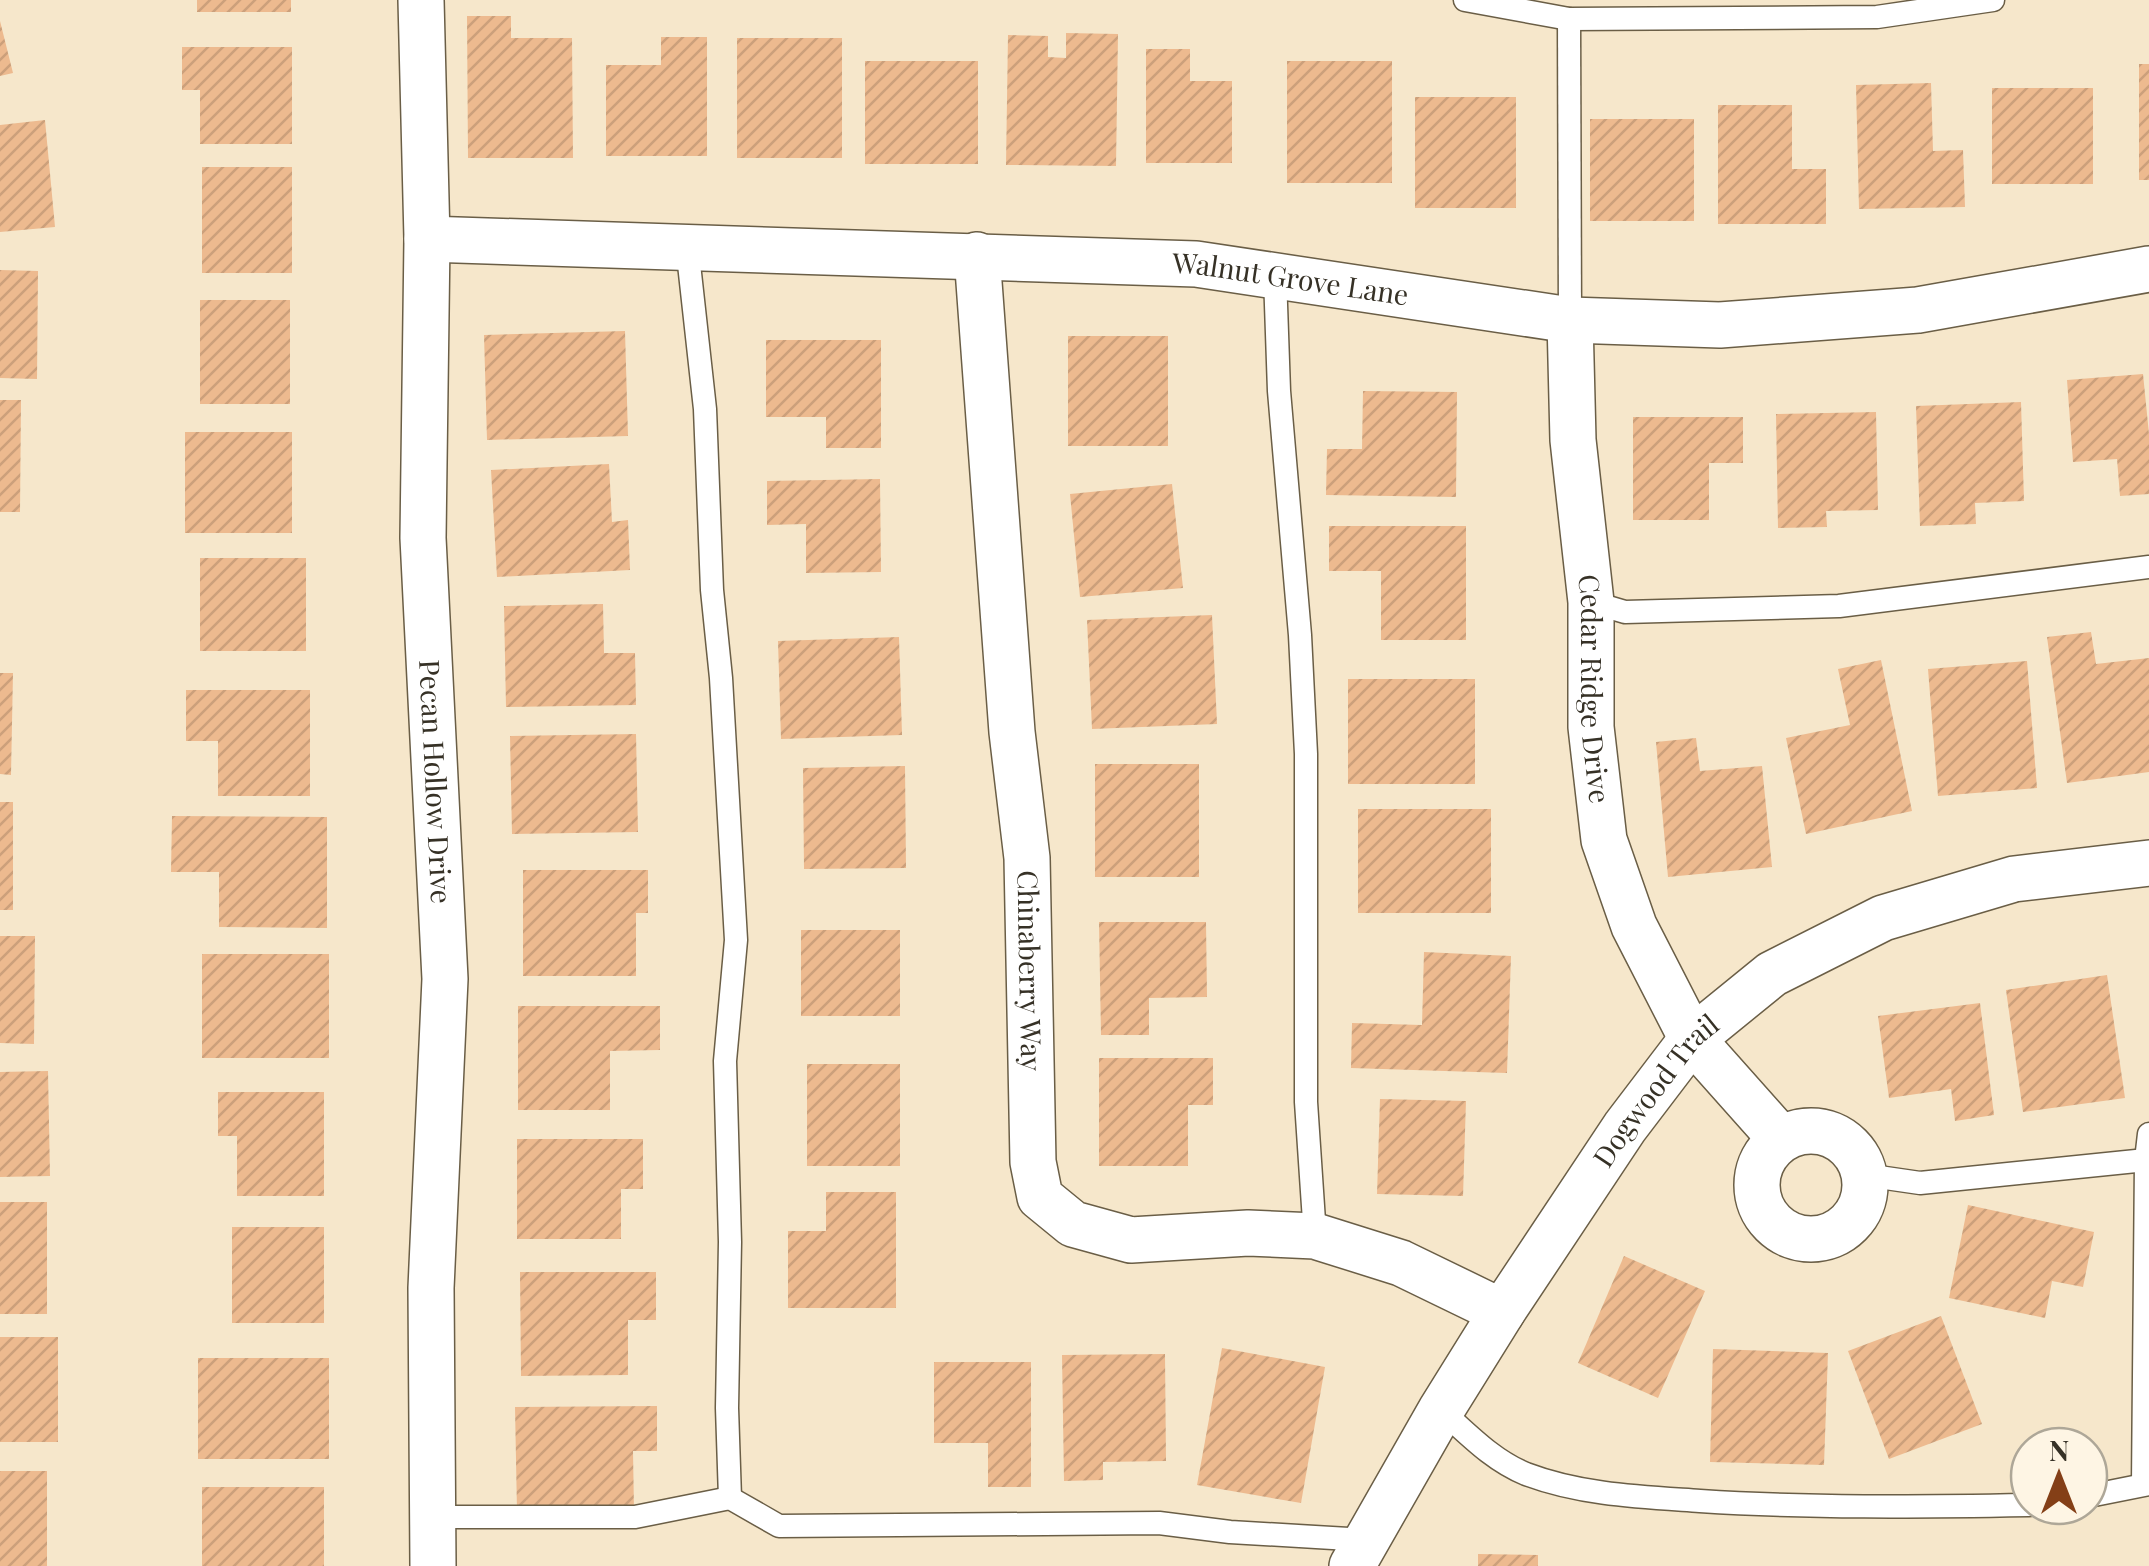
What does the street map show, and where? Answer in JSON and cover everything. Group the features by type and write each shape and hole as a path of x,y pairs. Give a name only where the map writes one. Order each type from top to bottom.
{"street":[{"name":"Pecan Hollow Drive","path":"422,0 426,239 423,538 445,979 431,1288 433,1566"},
{"name":"Walnut Grove Lane","path":"426,239 1196,264 1570,320 1720,325 1918,310 2149,268"},
{"name":"Chinaberry Way","path":"976,255 1012,732 1027,858 1033,1162 1040,1197 1073,1224 1131,1240 1248,1233 1316,1236 1401,1264 1502,1312"},
{"name":"Cedar Ridge Drive","path":"1570,320 1572,440 1591,602 1591,727 1604,840 1634,926 1692,1039 1781,1139"},
{"name":"Dogwood Trail","path":"1359,1553 1502,1312 1624,1127 1692,1039 1772,974 1883,918 2014,880 2149,863"},
{"path":"1816,1130 1848,1144 1859,1158 1865,1176 1860,1210 1834,1234 1799,1238 1768,1219 1756,1185 1759,1167 1781,1139 1816,1130"}],"lane":[{"path":"1465,0 1569,19 1877,17 1993,0"},
{"path":"1569,19 1570,320"},
{"path":"687,246 705,409 712,590 736,940 725,1061 730,1498"},
{"path":"1275,276 1279,391 1306,754 1306,1102 1316,1236"},
{"path":"1591,602 1625,612 1839,606 2149,567"},
{"path":"2109,1492 2146,1484 2149,1134"},
{"path":"1865,1176 1920,1183 2146,1160"},
{"path":"1441,1410 1490,1456 1527,1474 1616,1496 1856,1507 2009,1504"},
{"path":"432,1517 635,1517 730,1498 779,1526 1160,1523 1359,1553"}],"building":[{"path":"197,0 291,0 291,12 197,12"},
{"path":"467,16 511,16 511,38 572,38 573,158 468,158"},
{"path":"0,21 13,73 0,76"},
{"path":"1066,33 1118,34 1116,166 1006,165 1008,35 1048,36 1048,57 1066,58"},
{"path":"661,37 707,37 707,156 606,156 606,65 661,65"},
{"path":"737,38 842,38 842,158 737,158"},
{"path":"182,47 292,47 292,144 200,144 200,90 182,90"},
{"path":"1146,49 1190,49 1190,81 1232,81 1232,163 1146,163"},
{"path":"865,61 978,61 978,164 865,164"},
{"path":"1287,61 1392,61 1392,183 1287,183"},
{"path":"2139,64 2149,64 2149,180 2139,180"},
{"path":"1931,83 1933,151 1963,150 1965,207 1859,209 1856,85"},
{"path":"1992,88 2093,88 2093,184 1992,184"},
{"path":"1415,97 1516,97 1516,208 1415,208"},
{"path":"1718,105 1792,105 1792,169 1826,169 1826,224 1718,224"},
{"path":"1590,119 1694,119 1694,221 1590,221"},
{"path":"45,120 55,227 0,232 0,125"},
{"path":"202,167 292,167 292,273 202,273"},
{"path":"0,270 38,271 37,379 0,378"},
{"path":"200,300 290,300 290,404 200,404"},
{"path":"625,331 628,436 487,440 484,335"},
{"path":"1068,336 1168,336 1168,446 1068,446"},
{"path":"766,340 881,340 881,448 826,448 826,417 766,417"},
{"path":"2143,374 2149,494 2120,496 2117,459 2073,462 2067,380"},
{"path":"1363,391 1457,392 1456,497 1326,495 1327,449 1362,449"},
{"path":"0,400 21,400 20,512 0,512"},
{"path":"2021,402 2024,501 1975,503 1976,524 1920,526 1916,406"},
{"path":"1876,412 1878,510 1826,511 1827,527 1778,528 1776,414"},
{"path":"1633,417 1743,417 1743,463 1709,463 1709,520 1633,520"},
{"path":"185,432 292,432 292,533 185,533"},
{"path":"609,464 612,522 628,520 630,570 497,577 491,470"},
{"path":"880,479 881,572 806,573 806,524 767,525 767,481"},
{"path":"1172,484 1183,588 1080,597 1070,494"},
{"path":"1329,526 1466,526 1466,640 1381,640 1381,571 1329,571"},
{"path":"200,558 306,558 306,651 200,651"},
{"path":"603,604 604,653 635,653 636,705 506,707 504,606"},
{"path":"1212,615 1217,724 1092,729 1087,620"},
{"path":"2091,632 2096,664 2149,658 2149,772 2067,783 2047,637"},
{"path":"899,637 902,735 781,739 778,641"},
{"path":"1881,660 1912,811 1806,834 1786,738 1850,725 1838,669"},
{"path":"2027,661 2037,788 1938,796 1928,669"},
{"path":"0,673 13,673 11,775 0,774"},
{"path":"1348,679 1475,679 1475,784 1348,784"},
{"path":"186,690 310,690 310,796 218,796 218,741 186,741"},
{"path":"636,734 638,832 512,834 510,736"},
{"path":"1696,738 1700,771 1762,766 1772,867 1668,877 1656,742"},
{"path":"1095,764 1199,764 1199,877 1095,877"},
{"path":"905,766 906,868 804,869 803,768"},
{"path":"0,802 13,802 13,910 0,910"},
{"path":"1358,809 1491,809 1491,913 1358,913"},
{"path":"172,816 327,817 327,928 219,927 219,872 171,872"},
{"path":"523,870 648,870 648,913 636,913 636,976 523,976"},
{"path":"1099,922 1206,922 1207,997 1149,998 1149,1035 1101,1035"},
{"path":"801,930 900,930 900,1016 801,1016"},
{"path":"0,936 35,936 34,1044 0,1043"},
{"path":"1424,952 1511,956 1507,1073 1351,1068 1352,1023 1422,1025"},
{"path":"202,954 329,954 329,1058 202,1058"},
{"path":"2107,975 2125,1098 2023,1112 2006,990"},
{"path":"1980,1003 1994,1115 1955,1121 1951,1089 1889,1098 1878,1016"},
{"path":"518,1006 660,1006 660,1050 610,1051 610,1110 518,1110"},
{"path":"1099,1058 1213,1058 1213,1105 1188,1105 1188,1166 1099,1166"},
{"path":"807,1064 900,1064 900,1166 807,1166"},
{"path":"48,1071 50,1176 0,1177 0,1072"},
{"path":"218,1092 324,1092 324,1196 237,1196 237,1136 218,1136"},
{"path":"1380,1099 1466,1101 1463,1196 1377,1194"},
{"path":"517,1139 643,1139 643,1189 621,1189 621,1239 517,1239"},
{"path":"826,1192 896,1192 896,1308 788,1308 788,1231 826,1231"},
{"path":"0,1202 47,1202 47,1314 0,1314"},
{"path":"1968,1205 2094,1232 2083,1287 2052,1281 2045,1318 1949,1298"},
{"path":"232,1227 324,1227 324,1323 232,1323"},
{"path":"1624,1256 1705,1291 1658,1398 1578,1363"},
{"path":"520,1272 656,1272 656,1320 628,1320 628,1375 521,1376"},
{"path":"1941,1316 1982,1424 1889,1459 1848,1351"},
{"path":"0,1337 58,1337 58,1442 0,1442"},
{"path":"1222,1348 1325,1367 1301,1503 1197,1485"},
{"path":"1713,1349 1828,1353 1824,1465 1710,1462"},
{"path":"1165,1354 1166,1461 1103,1462 1103,1480 1064,1481 1062,1355"},
{"path":"198,1358 329,1358 329,1459 198,1459"},
{"path":"934,1362 1031,1362 1031,1487 988,1487 988,1443 934,1443"},
{"path":"657,1406 657,1451 633,1451 634,1511 517,1512 515,1407"},
{"path":"0,1471 47,1471 47,1566 0,1566"},
{"path":"202,1487 324,1487 324,1566 202,1566"},
{"path":"1478,1554 1538,1555 1538,1566 1478,1566"}]}
